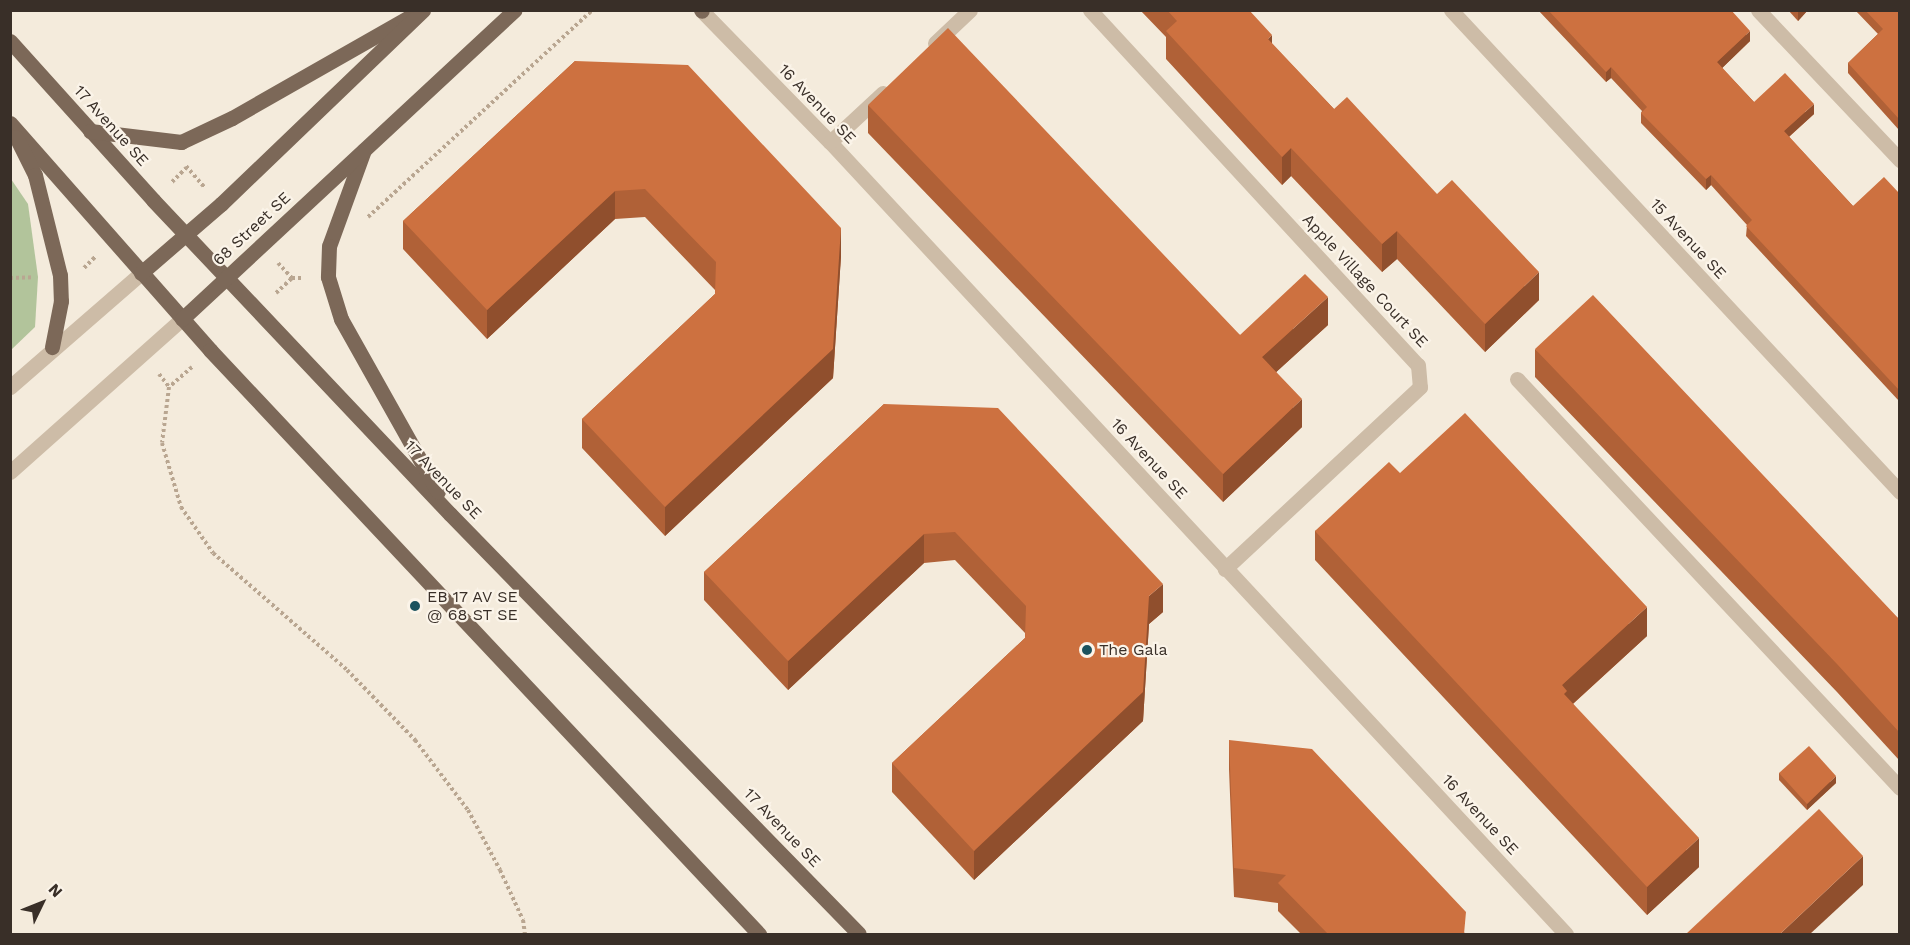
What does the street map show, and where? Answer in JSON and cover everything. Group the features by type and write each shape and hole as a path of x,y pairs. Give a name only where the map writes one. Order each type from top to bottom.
{"main road":[{"path":"90,131 181,142 232,118 422,10"},
{"path":"141,273 221,204 422,10"},
{"name":"68 Street SE","path":"182,319 515,10"},
{"name":"17 Avenue SE","path":"10,41 185,234 450,514 859,934"},
{"path":"10,124 182,319 559,726 759,934"},
{"path":"10,124 35,175 54,241 61,301 52,347"},
{"path":"365,148 329,246 328,277 341,319 450,514"}],"street":[{"path":"921,57 970,10"},
{"name":"Apple Village Court SE","path":"1090,10 1418,365 1420,387 1225,568"},
{"name":"15 Avenue SE","path":"1451,10 1899,492"},
{"path":"1758,10 1899,160"},
{"name":"16 Avenue SE","path":"702,11 830,142 1566,934"},
{"path":"830,142 896,80"},
{"path":"10,387 52,347 141,273"},
{"name":"68 Street SE","path":"10,472 182,319"},
{"path":"1517,379 1899,788"}],"path":[{"path":"361,223 592,10"},
{"path":"10,278 38,277"},
{"path":"142,353 169,387 162,443 181,507 213,553 347,670 415,740 468,810 523,920 525,934"}],"green space":[{"path":"11,179 28,204 38,277 35,327 11,350"}],"building":[{"path":"1167,10 1249,10 1272,35 1268,39 1334,109 1347,97 1437,194 1452,180 1539,272 1485,324 1397,231 1382,244 1291,148 1282,157 1166,31 1177,21"},
{"path":"1548,10 1731,10 1750,31 1717,62 1754,102 1785,73 1814,104 1784,131 1853,206 1884,177 1899,193 1899,390 1746,226 1752,220 1711,175 1706,179 1641,113 1647,107 1611,67 1606,72"},
{"path":"1865,10 1899,10 1899,119 1848,63 1883,29"},
{"path":"948,28 1240,335 1305,274 1328,297 1262,357 1302,399 1223,474 868,105"},
{"path":"575,61 688,65 841,228 833,349 665,507 582,419 715,294 716,262 645,189 615,191 487,310 403,221"},
{"path":"1593,295 1899,619 1899,732 1837,664 1535,349"},
{"name":"The Gala","path":"884,404 998,408 1163,584 1149,596 1143,692 974,851 892,763 1025,638 1026,606 955,532 924,534 788,661 704,572"},
{"path":"1465,413 1647,607 1562,685 1567,691 1564,694 1699,838 1647,887 1315,531 1389,462 1400,473"},
{"path":"1229,740 1312,749 1466,912 1464,934 1328,934 1278,883 1286,875 1234,868"},
{"path":"1809,746 1836,776 1807,804 1779,773"},
{"path":"1819,809 1863,856 1780,934 1686,934"}],"place":[{"name":"EB 17 AV SE @ 68 ST SE","path":"415,606"},
{"name":"The Gala","path":"1087,650"}]}
